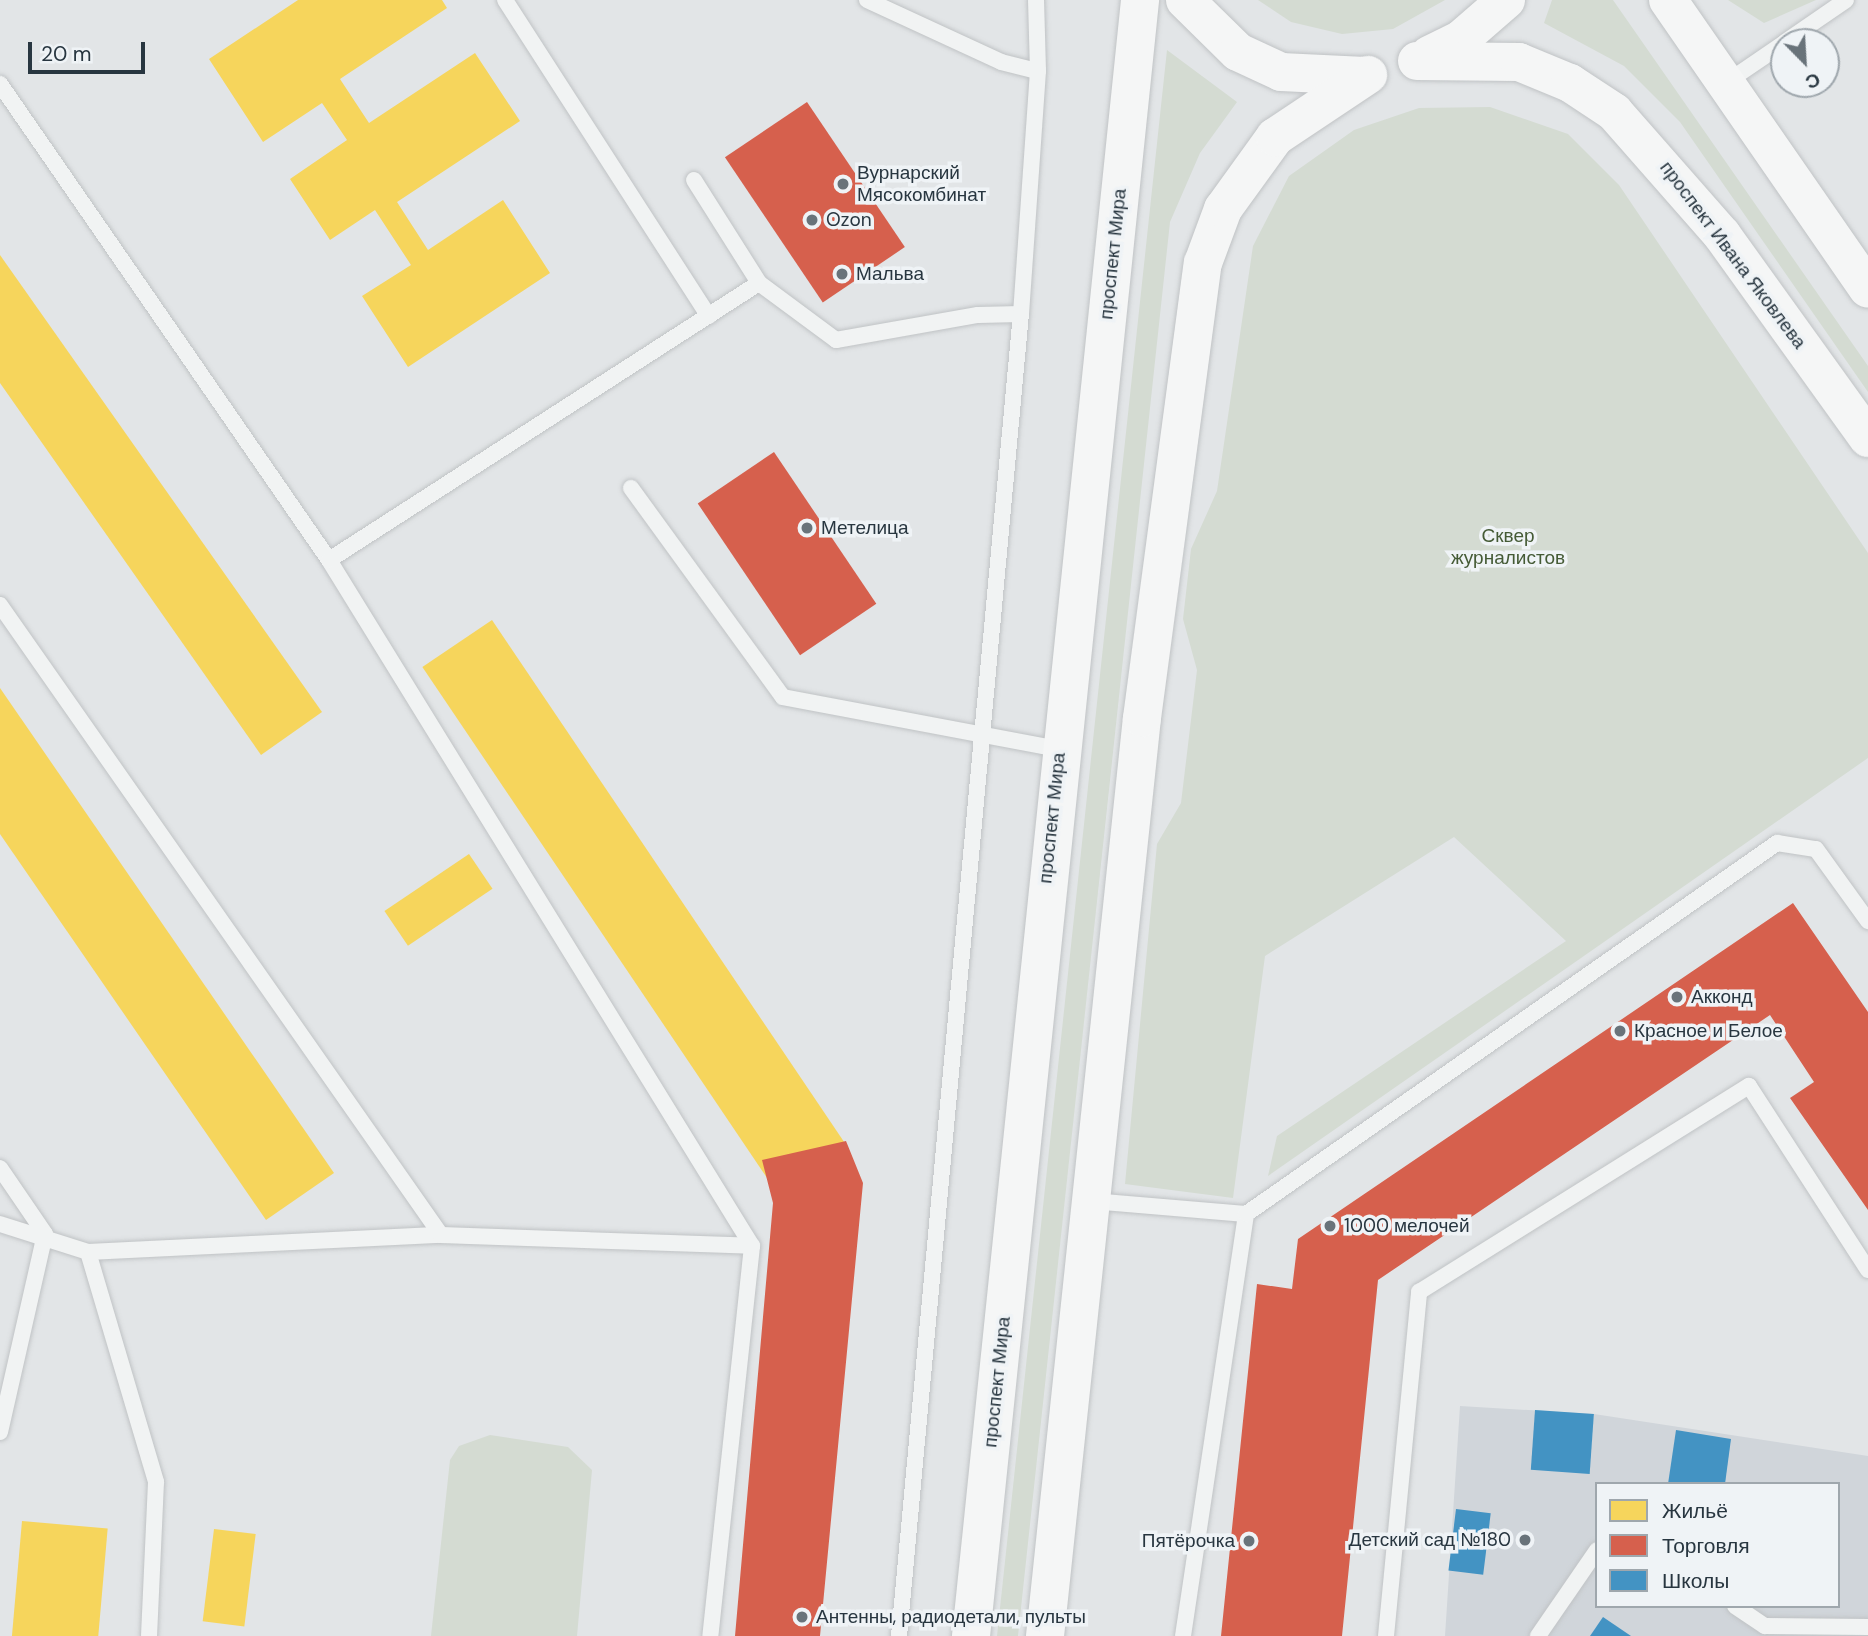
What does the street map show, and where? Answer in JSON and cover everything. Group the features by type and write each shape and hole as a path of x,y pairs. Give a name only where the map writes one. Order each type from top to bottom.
{"main road":[{"name":"проспект Мира","path":"971,1636 1059,749 1140,0"},
{"path":"1185,0 1238,52 1281,72 1327,79 1368,75 1417,61 1460,40 1506,0"},
{"path":"1668,0 1868,289"},
{"name":"проспект Ивана Яковлева","path":"1417,61 1470,57 1519,62 1570,83 1614,112 1722,235 1868,438"},
{"path":"1045,1636 1088,1201 1142,718 1203,263 1223,209 1275,138 1368,75"}],"lane":[{"path":"505,0 709,316"},
{"path":"867,0 1001,62 1038,71"},
{"path":"899,1636 926,1273 1021,314 1038,71 1036,0"},
{"path":"1805,28 1846,0"},
{"path":"1724,84 1770,52"},
{"path":"0,84 329,560 752,1247 710,1636"},
{"path":"694,180 759,283 836,340 978,315 1021,314"},
{"path":"329,560 759,283"},
{"path":"631,488 783,697 978,738 1059,749"},
{"path":"0,605 441,1235"},
{"path":"1088,1201 1246,1214 1777,843 1816,849 1868,921"},
{"path":"1386,1636 1419,1292 1749,1086 1868,1270"},
{"path":"0,1168 45,1234 0,1432"},
{"path":"1183,1636 1246,1214"},
{"path":"0,1224 45,1234 88,1252 441,1235 752,1247"},
{"path":"88,1252 156,1482 149,1636"},
{"path":"1538,1636 1595,1553"},
{"path":"1738,1608 1767,1631 1868,1627"}],"shaded area":[{"name":"Детский сад №180","path":"1460,1406 1594,1414 1868,1456 1868,1636 1445,1636"}],"green space":[{"path":"1258,0 1445,0 1393,29 1342,34 1291,22"},
{"path":"1552,0 1613,0 1868,366 1868,392 1680,122 1624,66 1544,23"},
{"path":"1728,0 1816,0 1764,23"},
{"path":"1167,50 1237,102 1200,153 1170,222 1018,1636 997,1636"},
{"name":"Сквер журналистов","path":"1490,107 1568,134 1619,185 1868,553 1868,758 1268,1176 1277,1136 1566,941 1454,837 1265,956 1233,1198 1125,1184 1157,844 1181,803 1197,670 1183,619 1191,549 1217,491 1253,246 1289,176 1354,130 1419,108"},
{"path":"490,1435 568,1447 592,1470 577,1636 431,1636 450,1460 459,1446"}],"building: Жильё":[{"path":"298,0 442,0 447,8 340,79 369,123 475,53 520,121 397,202 428,250 503,200 550,273 408,367 362,296 411,265 375,210 330,240 290,179 347,140 322,103 263,142 209,59"},
{"path":"0,255 322,712 261,755 0,383"},
{"path":"492,620 844,1142 775,1189 422,667"},
{"path":"0,688 334,1173 266,1220 0,834"},
{"path":"469,854 492,889 408,946 384,911"},
{"path":"22,1521 108,1528 98,1636 12,1636"},
{"path":"214,1529 256,1534 244,1626 203,1621"}],"building: Торговля":[{"path":"807,102 905,247 823,302 725,157"},
{"path":"774,452 876,604 800,655 698,503"},
{"path":"1793,903 1868,1012 1868,1210 1790,1098 1814,1082 1770,1015 1378,1280 1342,1636 1221,1636 1257,1284 1292,1289 1298,1239"},
{"path":"846,1141 863,1183 820,1636 735,1636 773,1203 762,1160"}],"building: Школы":[{"path":"1535,1410 1594,1414 1590,1474 1531,1470"},
{"path":"1676,1430 1731,1439 1725,1482 1668,1482"},
{"path":"1456,1509 1491,1513 1483,1575 1448,1571"},
{"path":"1603,1617 1631,1636 1590,1636"}],"place":[{"name":"Вурнарский Мясокомбинат","path":"843,184"},
{"name":"Ozon","path":"812,220"},
{"name":"Мальва","path":"842,274"},
{"name":"Метелица","path":"807,528"},
{"name":"Акконд","path":"1677,997"},
{"name":"Красное и Белое","path":"1620,1031"},
{"name":"1000 мелочей","path":"1330,1226"},
{"name":"Детский сад №180","path":"1525,1540"},
{"name":"Пятёрочка","path":"1249,1541"},
{"name":"Антенны, радиодетали, пульты","path":"802,1617"}]}
